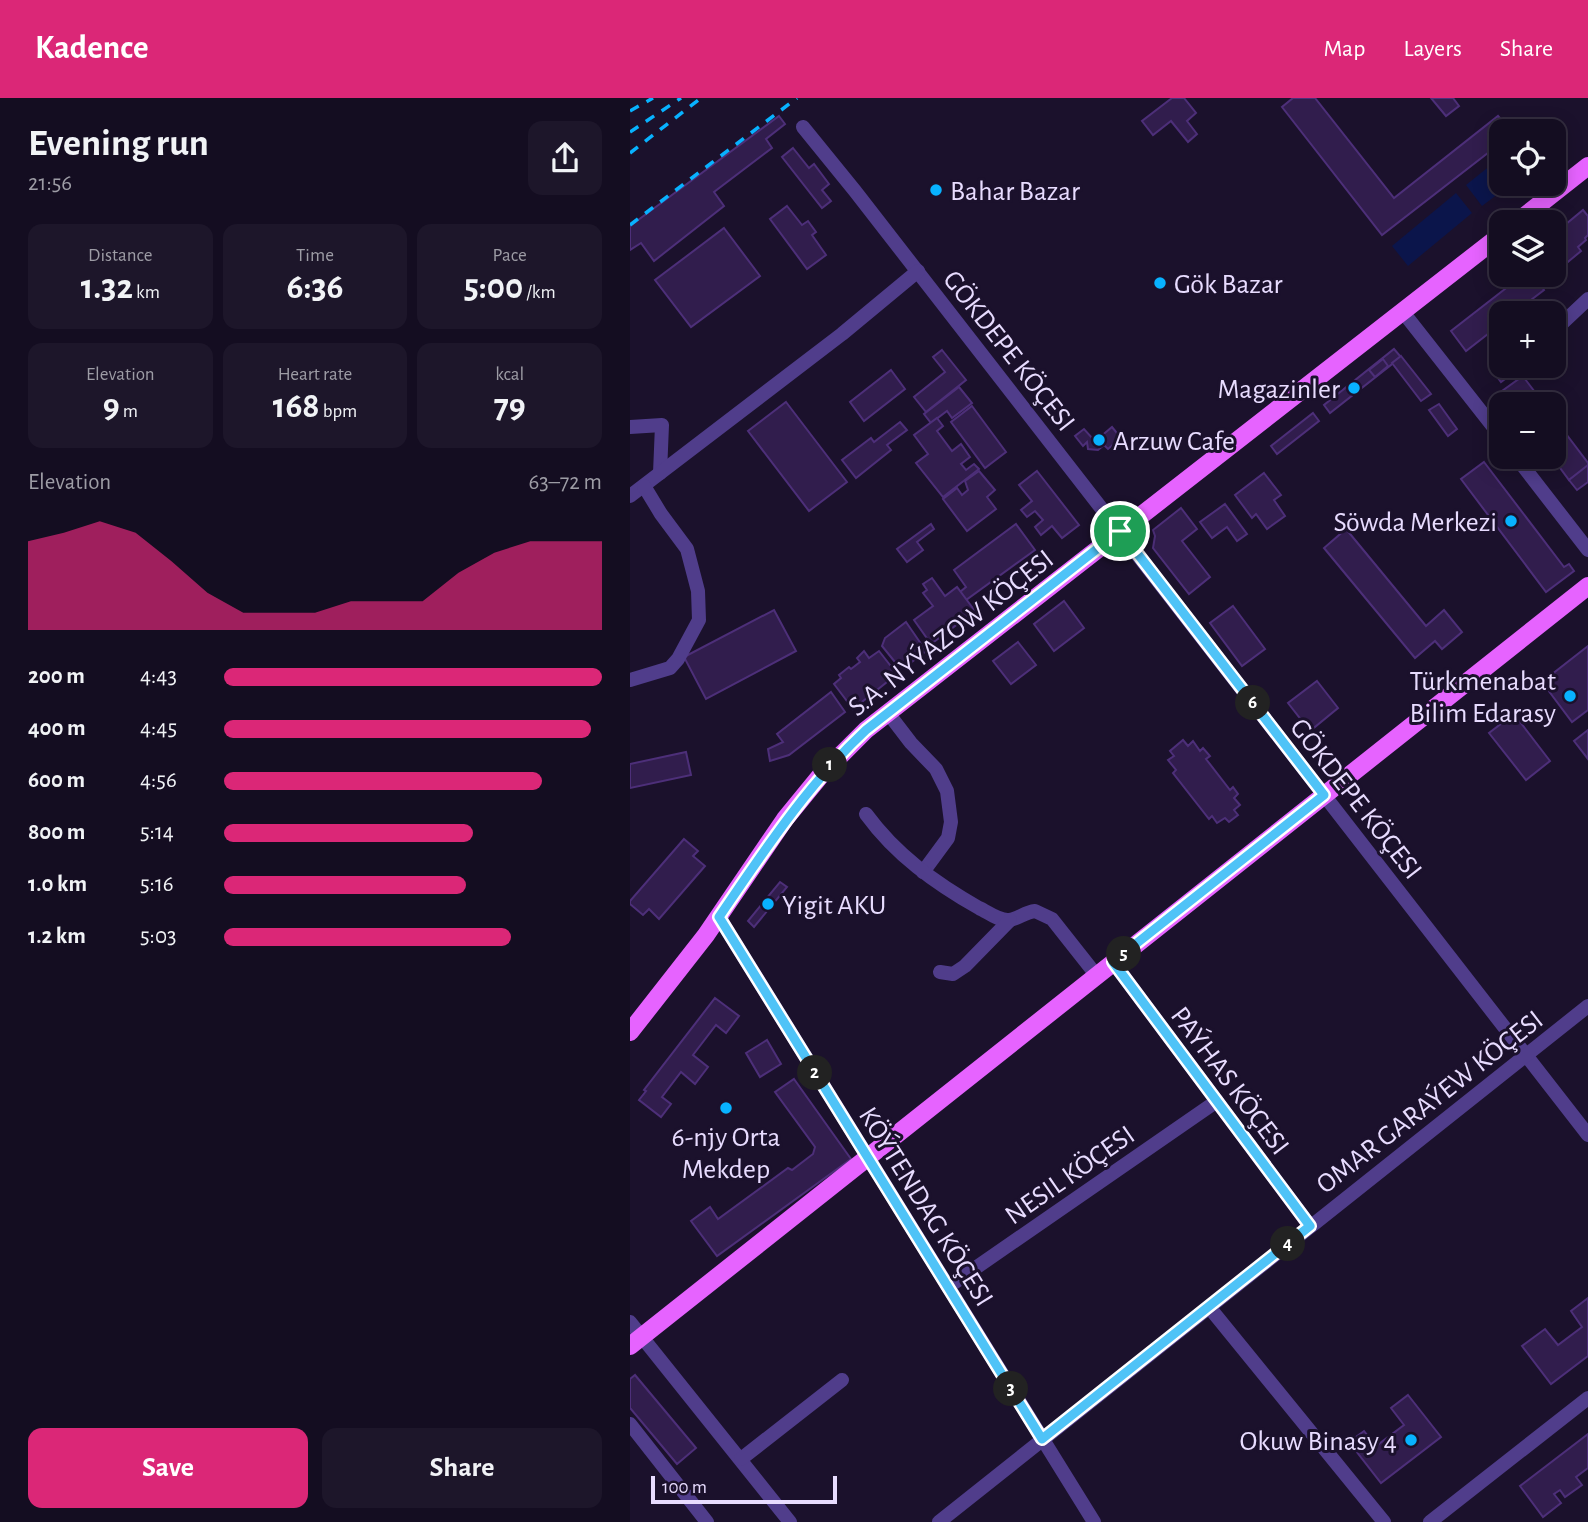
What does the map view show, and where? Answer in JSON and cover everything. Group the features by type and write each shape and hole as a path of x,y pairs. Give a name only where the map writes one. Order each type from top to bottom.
{"main road":[{"path":"1532,210 1586,167"},
{"name":"S.A. NYÝAZOW KÖÇESI","path":"630,1032 719,917 785,819 821,775 866,730 1489,244"},
{"path":"636,1341 1588,586"}],"street":[{"name":"GÖKDEPE KÖÇESI","path":"803,127 918,271 1588,1135"},
{"path":"630,496 842,334 918,271"},
{"path":"1566,320 1588,299"},
{"path":"1403,312 1489,421"},
{"path":"630,427 662,425 660,473"},
{"path":"1525,469 1588,550"},
{"path":"630,680 670,668 678,659 699,620 698,591 687,549 643,486"},
{"path":"888,713 936,769 947,791 951,822 948,838 923,872"},
{"path":"866,814 883,836 923,872 967,901 998,918 1010,920"},
{"path":"940,972 953,974 965,966 1010,920 1029,912 1043,914 1052,919 1097,976"},
{"name":"KÖÝTENDAG KÖÇESI","path":"719,917 1094,1522"},
{"name":"PAÝHAS KÖÇESI","path":"1113,962 1310,1226"},
{"name":"OMAR GARAÝEW KÖÇESI","path":"939,1522 1588,1006"},
{"name":"NESIL KÖÇESI","path":"948,1287 1217,1101"},
{"path":"1209,1307 1384,1522"},
{"path":"630,1322 636,1341 741,1459 790,1522"},
{"path":"741,1459 842,1380"},
{"path":"1430,1522 1588,1398"},
{"path":"630,1424 708,1522"}],"shaded area":[{"path":"1489,167 1489,196 1495,196 1482,206 1466,185"},
{"path":"1456,193 1472,213 1408,266 1392,246"}],"building":[{"path":"1172,98 1184,98 1196,113 1187,121 1197,134 1188,142 1171,121 1153,135 1142,121"},
{"path":"1293,98 1315,98 1394,198 1489,123 1489,152 1382,235 1282,107"},
{"path":"1431,98 1453,98 1459,106 1446,116"},
{"path":"779,116 785,124 766,139 772,148 714,192 724,206 654,261 641,243 630,250 630,226"},
{"path":"793,148 809,168 814,164 829,184 822,190 831,201 822,208 782,157"},
{"path":"787,206 802,225 808,221 816,232 812,235 826,255 807,269 770,219"},
{"path":"1583,210 1588,216 1588,235 1578,247 1581,251 1566,264 1566,224"},
{"path":"724,228 760,276 691,327 655,280"},
{"path":"1508,287 1542,287 1544,290 1530,301 1490,301"},
{"path":"1489,301 1489,333 1466,351 1451,331"},
{"name":"Magazinler","path":"1394,349 1401,357 1330,413 1324,405"},
{"path":"942,350 966,380 926,412 914,397 945,372 933,357"},
{"path":"1401,356 1431,394 1421,401 1392,363"},
{"path":"1383,359 1388,366 1375,377 1369,370"},
{"path":"891,370 905,389 864,421 850,402"},
{"path":"1520,378 1524,378 1535,392 1503,392"},
{"path":"959,387 972,403 952,418 947,411 931,423 924,414"},
{"path":"786,402 847,482 809,511 748,431"},
{"path":"1439,404 1457,429 1448,436 1429,410"},
{"path":"972,406 1006,452 985,468 951,422"},
{"path":"1313,413 1319,421 1277,454 1271,446"},
{"path":"937,418 943,426 937,431 952,451 961,444 970,457 961,464 966,470 974,464 979,469 943,497 916,463 928,454 914,435"},
{"path":"900,422 907,430 887,445 891,450 856,478 842,460 871,438 874,442"},
{"name":"Arzuw Cafe","path":"1112,427 1121,438 1108,449 1104,445 1098,450 1088,449 1087,442 1083,446 1075,436 1084,429 1092,438 1096,435 1099,438"},
{"path":"1566,434 1588,463 1588,466 1569,480 1561,469 1566,469"},
{"name":"Söwda Merkezi","path":"1484,462 1564,567 1569,564 1574,571 1546,592 1461,479"},
{"path":"1588,465 1588,482 1577,490 1569,480"},
{"path":"979,471 995,490 987,497 996,509 967,531 943,499 957,488 962,495 968,490 965,481"},
{"path":"1037,471 1079,525 1062,538 1052,526 1041,535 1035,527 1043,520 1035,511 1027,517 1021,510 1032,501 1019,485"},
{"path":"1264,473 1281,495 1274,500 1285,516 1267,529 1256,514 1252,518 1235,495"},
{"path":"1225,504 1247,534 1237,541 1227,527 1212,538 1200,522"},
{"path":"1181,508 1197,529 1182,541 1210,577 1189,594 1153,548 1153,530"},
{"path":"931,524 934,529 917,542 923,550 907,562 897,549"},
{"path":"1016,524 1035,550 966,600 960,592 966,587 954,570"},
{"path":"1346,529 1426,626 1444,610 1462,632 1442,649 1435,641 1415,658 1324,548"},
{"path":"932,578 945,596 957,587 975,611 931,644 914,620 933,606 923,593 927,590 923,584"},
{"path":"1064,601 1084,628 1054,651 1034,624"},
{"path":"1233,606 1265,649 1242,666 1210,623"},
{"path":"774,610 796,651 706,699 684,657"},
{"path":"906,622 926,651 904,668 899,667 882,646 885,638"},
{"path":"1018,642 1036,665 1011,684 993,661"},
{"name":"Türkmenabat Bilim Edarasy","path":"1588,646 1588,710 1572,722 1542,682"},
{"path":"864,651 869,658 879,651 897,674 853,709 834,684 841,678 839,675 860,662 857,658"},
{"path":"1317,681 1338,708 1310,731 1288,703"},
{"path":"831,692 845,712 789,755 770,761 768,749 783,742 777,734"},
{"path":"1514,714 1550,761 1526,780 1489,733"},
{"name":"Türkmenabat Bilim Edarasy","path":"1588,730 1588,759 1574,741"},
{"path":"1183,740 1188,746 1193,741 1200,751 1203,748 1210,756 1206,759 1230,790 1233,787 1238,794 1234,798 1240,805 1234,810 1238,815 1229,822 1225,818 1217,823 1212,816 1209,819 1173,773 1176,770 1168,760 1174,756 1170,751"},
{"path":"686,752 691,775 630,788 630,764"},
{"path":"684,839 698,851 693,856 705,866 659,919 649,909 643,915 630,901"},
{"name":"Yigit AKU","path":"780,882 787,887 754,927 748,921"},
{"path":"715,998 739,1016 726,1033 716,1025 693,1055 708,1067 695,1084 681,1072 662,1097 671,1104 661,1117 639,1100"},
{"path":"767,1040 781,1064 760,1077 746,1053"},
{"path":"794,1079 851,1159 717,1256 691,1221 710,1207 718,1219 788,1168 792,1170 813,1154 815,1147 775,1092"},
{"path":"1588,1298 1588,1356 1551,1384 1522,1346 1545,1329 1558,1345 1582,1327 1571,1311"},
{"path":"635,1375 696,1448 677,1464 630,1408 630,1379"},
{"name":"Okuw Binasy 4","path":"1408,1395 1441,1437 1381,1483 1349,1442 1364,1431 1376,1446 1404,1425 1391,1408"},
{"path":"1588,1434 1588,1468 1576,1477 1582,1485 1565,1497 1560,1490 1554,1494 1561,1503 1543,1517 1520,1486"}],"railway":[{"path":"630,111 653,98"},
{"path":"630,132 681,98"},
{"path":"630,153 701,98"},
{"path":"630,225 797,98"}],"place":[{"name":"Bahar Bazar","path":"936,190"},
{"name":"Gök Bazar","path":"1160,283"},
{"name":"Magazinler","path":"1354,388"},
{"name":"Arzuw Cafe","path":"1099,440"},
{"name":"Söwda Merkezi","path":"1511,521"},
{"name":"Türkmenabat Bilim Edarasy","path":"1570,696"},
{"name":"Yigit AKU","path":"768,904"},
{"name":"6-njy Orta Mekdep","path":"726,1108"},
{"name":"Okuw Binasy 4","path":"1411,1440"}],"route":[{"path":"1120,531 1324,795 1113,962 1310,1226 1042,1439 719,917 785,819 844,751 866,730 1120,531"}]}
